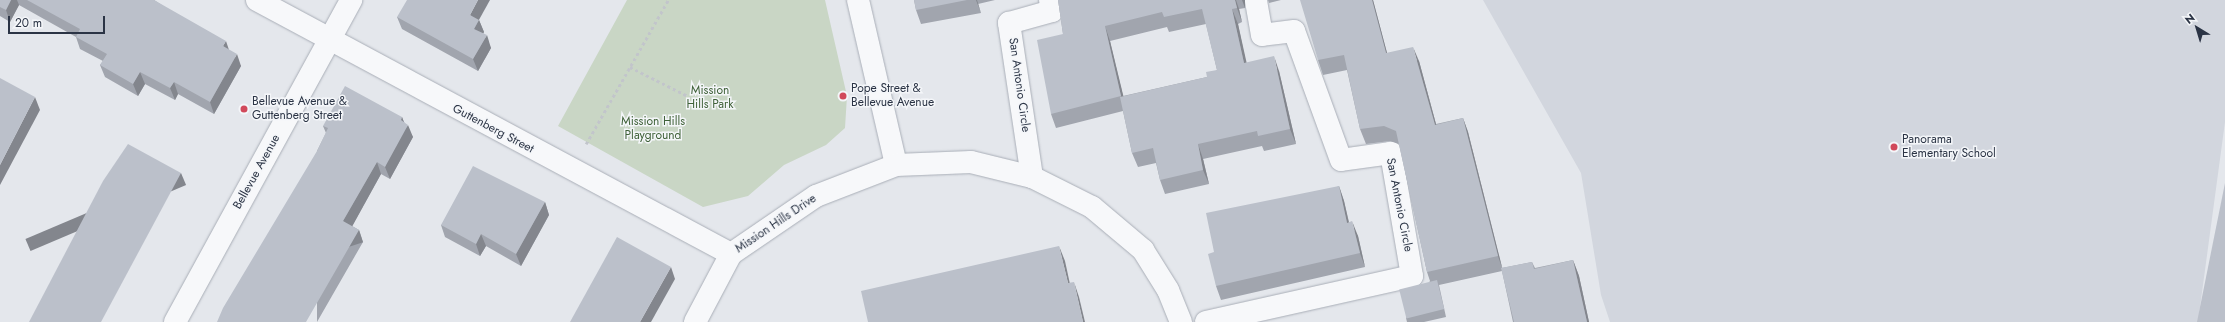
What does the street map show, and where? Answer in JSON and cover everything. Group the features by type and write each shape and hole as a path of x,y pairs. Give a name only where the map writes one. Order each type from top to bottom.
{"street":[{"name":"Guttenberg Street","path":"257,0 571,170 730,254"},
{"name":"Bellevue Avenue","path":"174,322 351,0"},
{"path":"858,0 896,165"},
{"name":"San Antonio Circle","path":"1032,178 1010,23 1052,11 1050,0"},
{"name":"San Antonio Circle","path":"1206,322 1412,276 1391,153 1341,160 1294,31 1262,35 1256,0"},
{"name":"Mission Hills Drive","path":"730,254 816,196 896,165 971,162 1032,178 1092,207 1143,250 1168,290 1181,322"},
{"path":"695,322 730,254"}],"path":[{"path":"571,170 668,0"},
{"path":"630,67 688,96"}],"shaded area":[{"name":"Panorama Elementary School","path":"1483,0 2225,0 2225,122 2198,322 1610,322 1601,295 1581,173"}],"green space":[{"name":"Mission Hills Park","path":"627,0 825,0 847,96 845,128 826,145 784,165 748,196 703,207 558,126"}],"building":[{"path":"0,0 11,0 6,10 0,7"},
{"path":"27,0 154,0 226,41 223,46 237,54 210,102 174,82 170,88 140,72 133,84 100,65 107,54 76,37 80,29"},
{"path":"407,0 478,0 470,15 479,20 474,29 487,35 473,59 397,17"},
{"path":"914,0 967,0 916,10"},
{"path":"1058,0 1235,0 1237,8 1232,9 1244,63 1274,56 1290,129 1258,136 1257,131 1198,144 1203,170 1160,180 1153,148 1132,153 1120,97 1207,77 1206,72 1217,70 1202,9 1164,17 1162,12 1105,26 1121,96 1051,114 1037,40 1063,34"},
{"path":"1300,0 1372,0 1386,53 1413,47 1435,125 1463,118 1498,256 1427,272 1396,131 1384,126 1360,129 1344,55 1318,60"},
{"path":"0,78 35,97 0,165"},
{"path":"345,86 402,117 401,120 408,125 385,167 377,162 343,221 359,230 306,322 217,322 223,308 317,151 328,128 323,126"},
{"path":"128,144 181,173 101,322 29,322 103,181"},
{"path":"473,166 545,202 516,254 481,234 476,244 441,225"},
{"path":"2225,183 2225,322 2197,322"},
{"path":"1339,186 1347,223 1352,221 1360,253 1216,286 1208,254 1214,252 1206,213"},
{"path":"617,237 671,267 640,322 570,322"},
{"path":"1059,246 1068,283 1074,282 1083,322 868,322 861,291"},
{"path":"1573,260 1587,322 1514,322 1501,268 1532,262 1534,269"},
{"path":"1437,280 1444,309 1406,319 1399,289"}],"place":[{"name":"Pope Street & Bellevue Avenue","path":"843,96"},
{"name":"Bellevue Avenue & Guttenberg Street","path":"244,109"},
{"name":"Panorama Elementary School","path":"1894,147"}],"park label":[{"name":"Mission Hills Playground","path":"653,129"}]}
